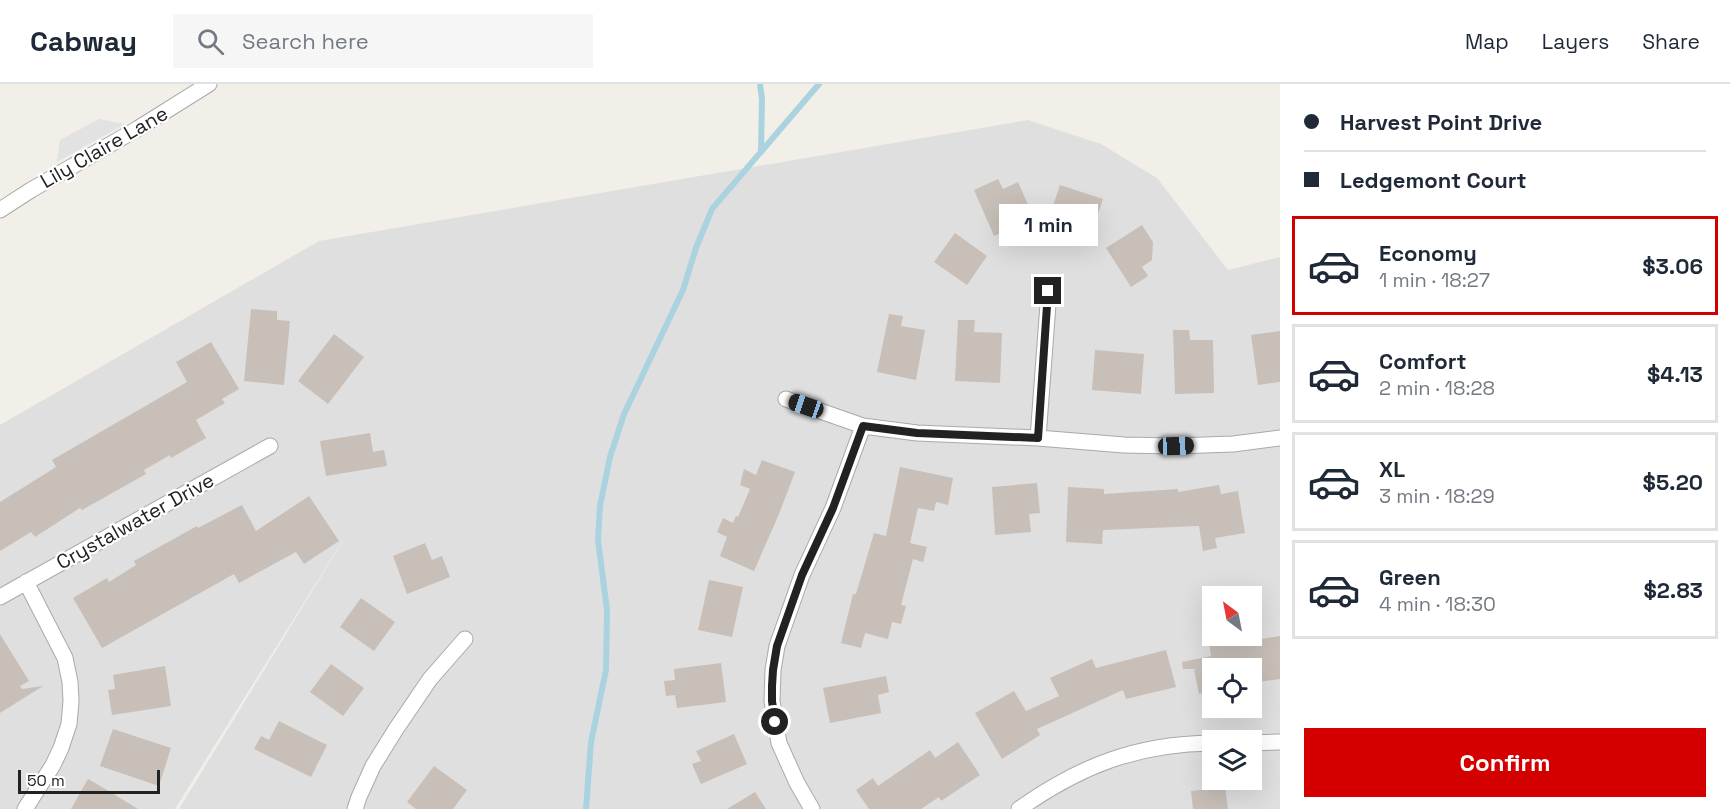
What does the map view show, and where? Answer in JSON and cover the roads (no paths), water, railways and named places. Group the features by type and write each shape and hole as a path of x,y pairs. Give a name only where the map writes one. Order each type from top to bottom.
{"street":[{"name":"Lily Claire Lane","path":"0,210 209,84"},
{"path":"1038,438 1048,291"},
{"path":"786,399 863,426 917,433 1176,446 1233,444 1280,438"},
{"path":"812,809 779,743 772,701 773,670 777,646 802,575 833,508 863,426"},
{"name":"Crystalwater Drive","path":"0,597 270,446"},
{"path":"25,809 61,748 69,724 71,701 65,658 26,582"},
{"path":"355,809 358,797 373,766 396,729 430,679 465,639"},
{"path":"1262,743 1280,742"},
{"path":"1019,809 1059,783 1108,760 1141,751 1202,743"}],"waterway":[{"path":"760,84 761,152"},
{"path":"586,809 591,742 606,670 607,610 598,540 600,506 610,457 624,414 683,290 696,248 712,209 819,84"}]}
